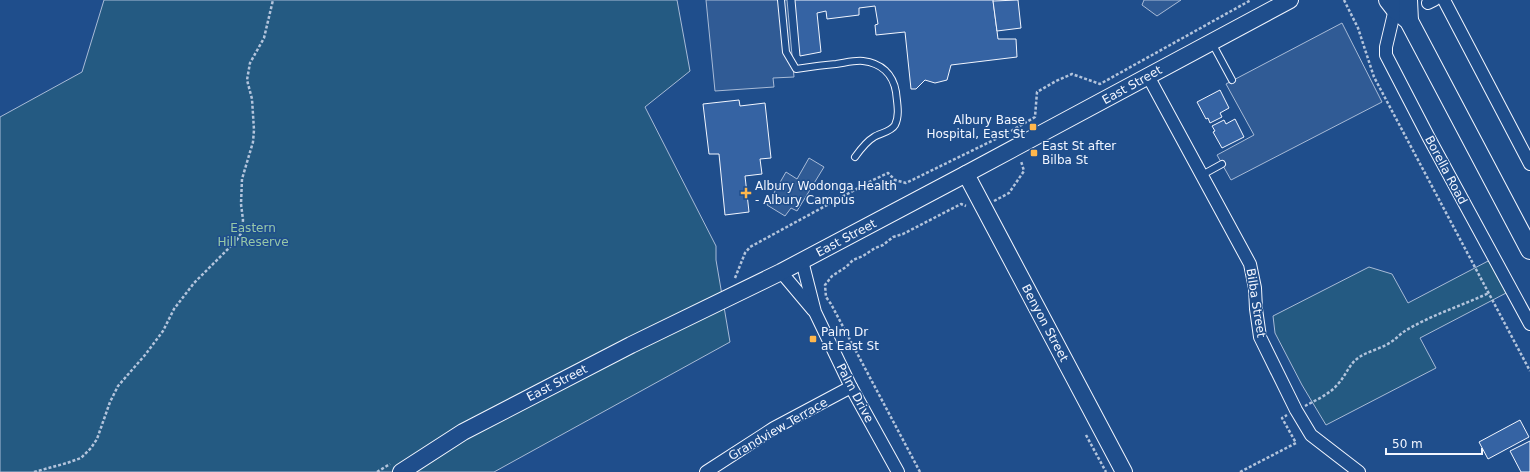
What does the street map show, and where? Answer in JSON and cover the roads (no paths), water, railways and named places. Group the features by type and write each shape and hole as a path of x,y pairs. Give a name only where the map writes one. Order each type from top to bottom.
{"main road":[{"name":"East Street","path":"398,466 631,344 781,272 1290,0"},
{"name":"Borella Road","path":"1397,3 1409,21 1530,250"},
{"name":"Benyon Street","path":"966,174 1124,472"}],"street":[{"path":"1444,0 1530,164"},
{"name":"Borella Road","path":"1397,3 1386,47 1386,55 1440,159 1530,324"},
{"name":"Bilba Street","path":"1148,76 1250,264 1255,288 1260,338 1296,410 1312,435 1359,472"},
{"name":"Palm Drive","path":"802,261 816,312 851,387 898,472"},
{"name":"Palm Drive","path":"781,272 816,312"},
{"name":"Grandview Terrace","path":"706,472 774,428 851,387"}],"lane":[{"path":"781,0 786,52 796,69 862,61 883,68 892,78 895,86 898,106 897,119 894,127 889,131 872,138 855,157"},
{"path":"1211,41 1232,80"},
{"path":"1202,174 1222,164"}],"place":[{"name":"Albury Base Hospital, East St","path":"1033,127"},
{"name":"East St after Bilba St","path":"1034,153"},
{"name":"Albury Wodonga Health - Albury Campus","path":"746,193"},
{"name":"Palm Dr at East St","path":"813,339"}],"park label":[{"name":"Eastern Hill Reserve","path":"253,235"}]}
